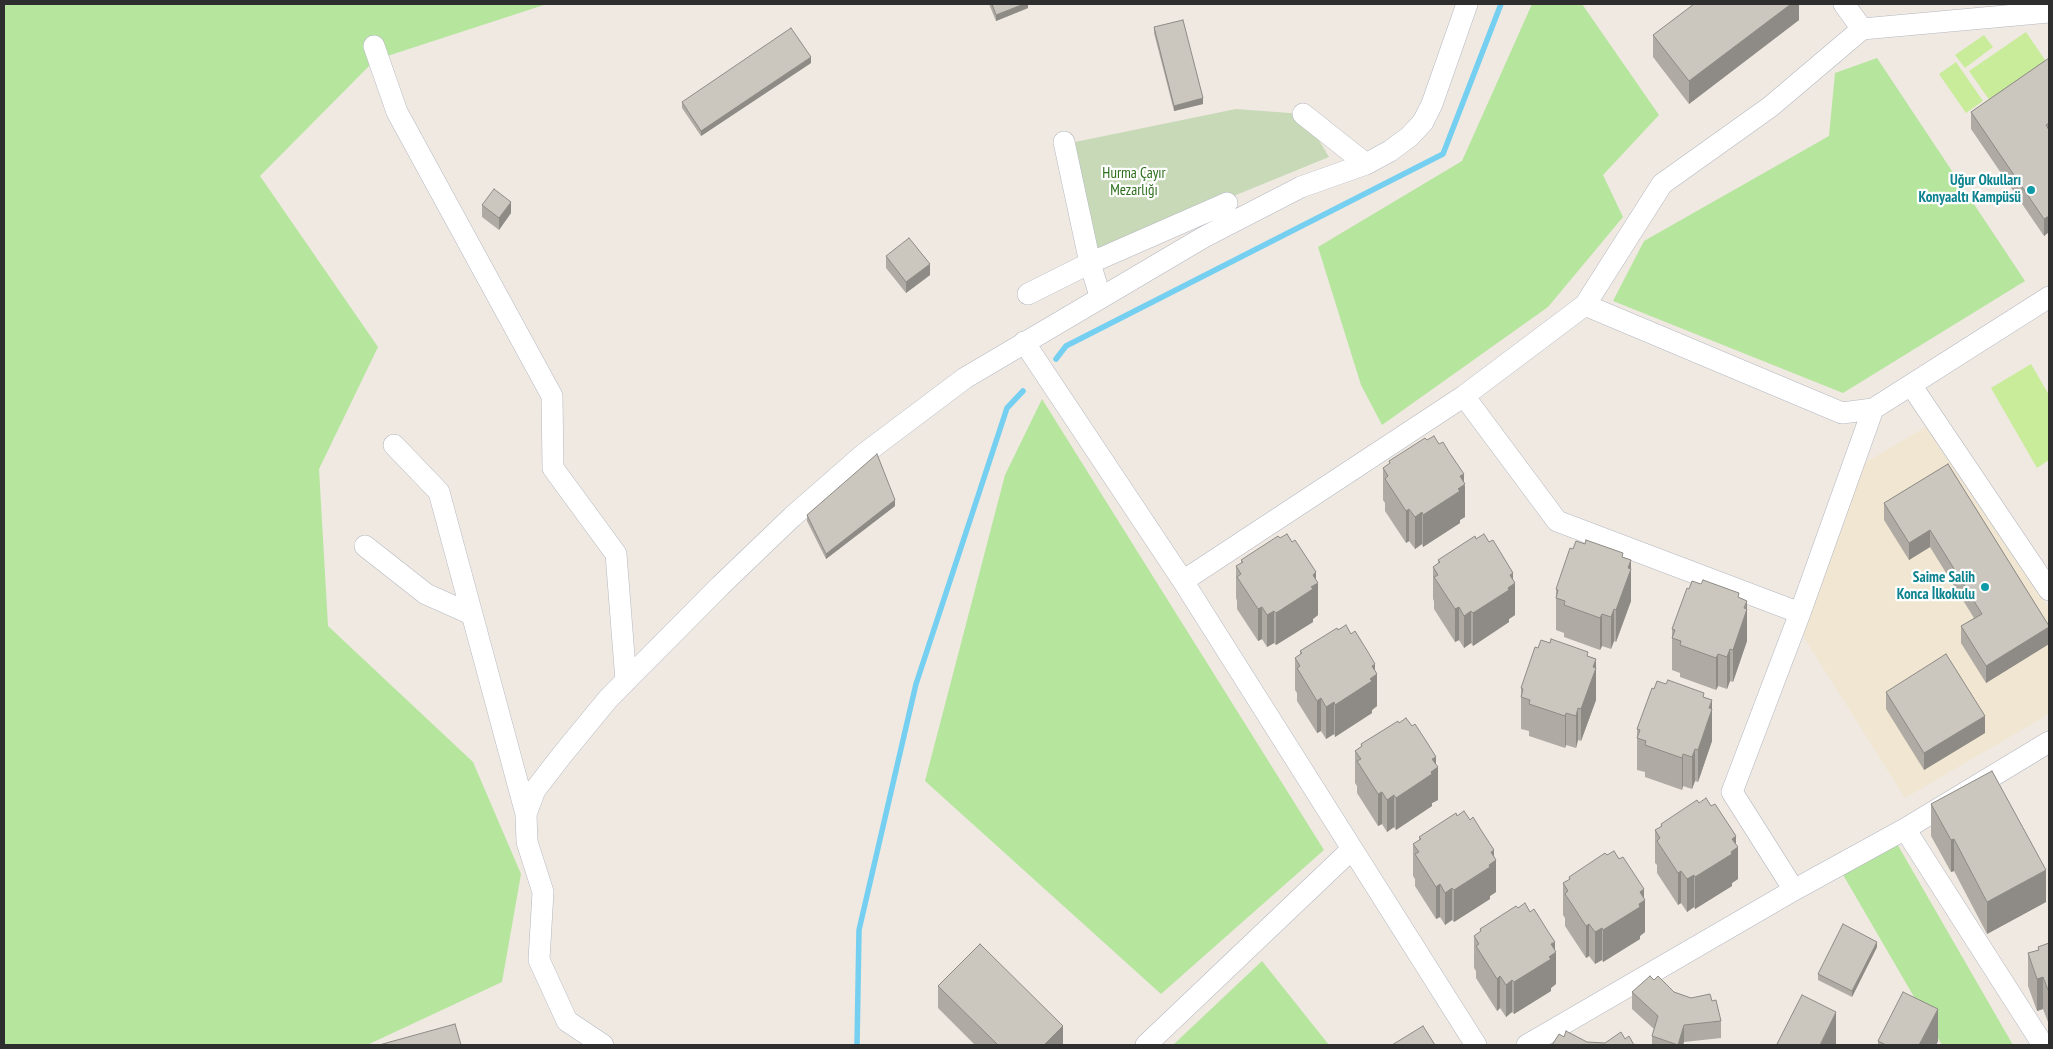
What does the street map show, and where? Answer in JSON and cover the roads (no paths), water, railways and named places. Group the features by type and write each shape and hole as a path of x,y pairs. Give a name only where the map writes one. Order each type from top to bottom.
{"street":[{"path":"526,814 535,790 608,699 727,579 864,454 965,378 1100,296 1204,237 1301,187 1366,164 1403,142 1423,122 1432,104 1467,4"},
{"path":"1844,4 1862,29"},
{"path":"1183,581 1464,396 1585,305 1662,184 1770,107 1862,29 2049,12"},
{"path":"374,46 397,112 552,396 553,468 616,554 626,681"},
{"path":"1303,114 1366,164"},
{"path":"1064,142 1090,263 1100,296"},
{"path":"1028,294 1090,263 1227,203"},
{"path":"1585,305 1842,413 1873,409 2049,297"},
{"path":"1024,342 1183,581 1476,1045"},
{"path":"1911,385 2049,590"},
{"path":"1464,396 1557,520 1800,612"},
{"path":"1794,890 1732,792 1800,612 1873,409"},
{"path":"394,445 438,492 526,814 527,842 543,892 539,960 567,1021 603,1045"},
{"path":"365,546 426,594 472,614"},
{"path":"1527,1045 1794,890 1905,829 2049,742"},
{"path":"1905,829 2044,1045"},
{"path":"1146,1045 1352,849"}],"waterway":[{"path":"1056,359 1066,346 1443,154 1501,4"},
{"path":"857,1045 859,930 916,684 1007,408 1023,391"}],"place":[{"name":"Uğur Okulları Konyaaltı Kampüsü","path":"2031,190"},
{"name":"Saime Salih Konca İlkokulu","path":"1985,587"}],"park label":[{"name":"Hurma Çayır Mezarlığı","path":"1134,182"}]}
